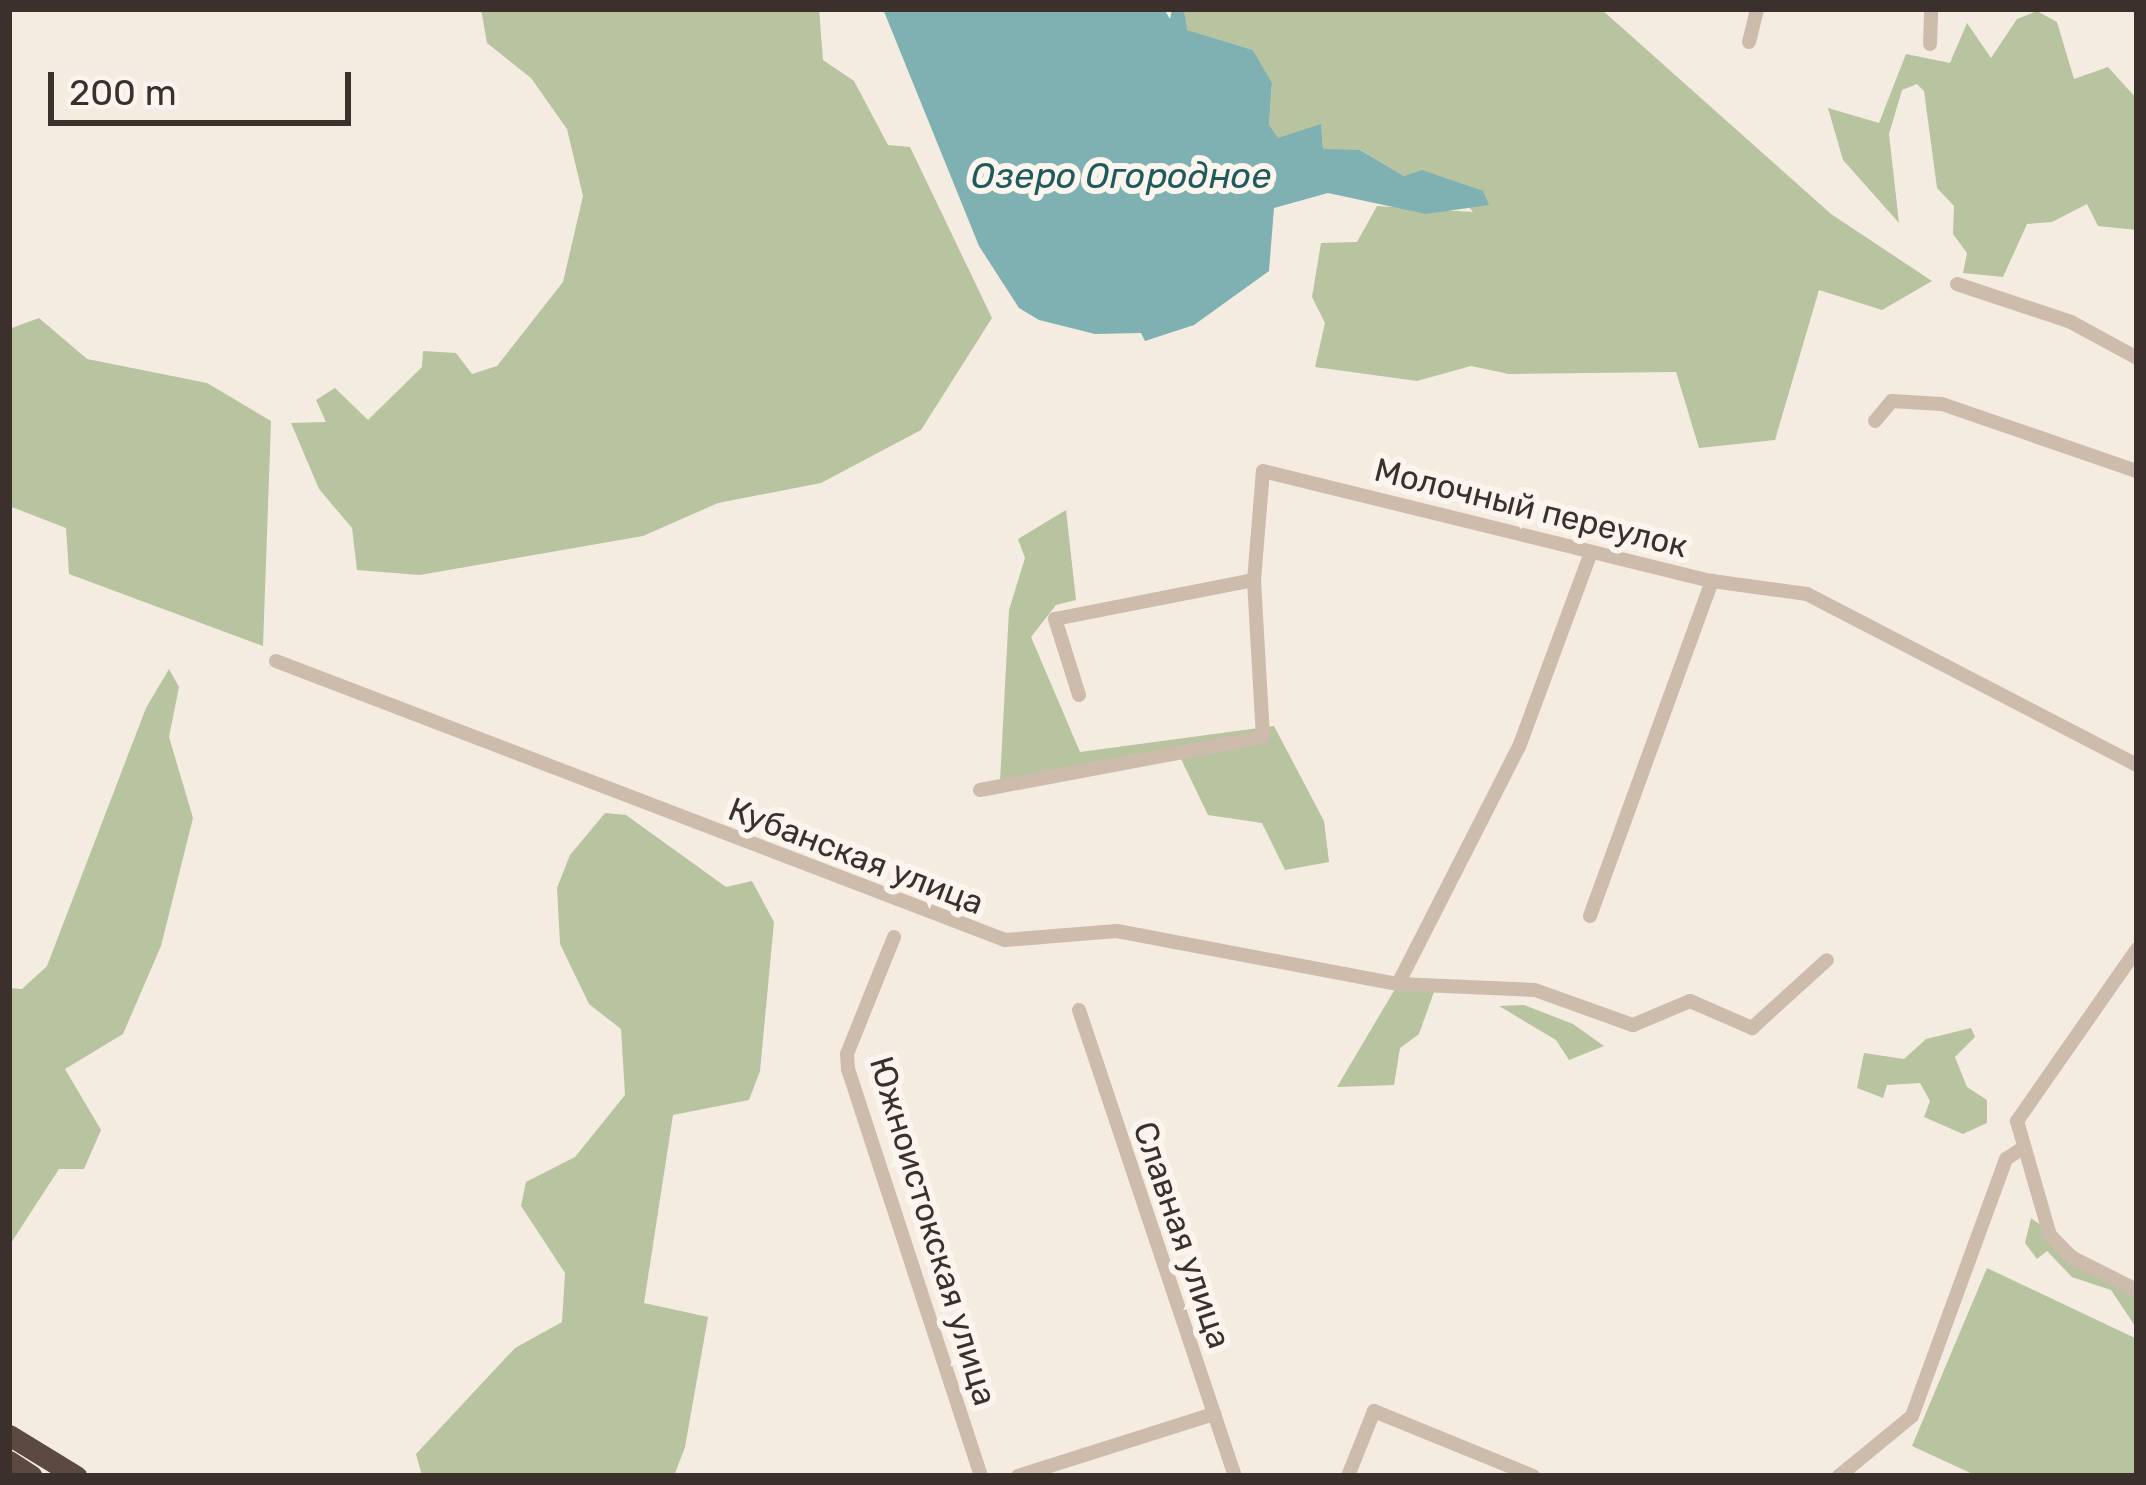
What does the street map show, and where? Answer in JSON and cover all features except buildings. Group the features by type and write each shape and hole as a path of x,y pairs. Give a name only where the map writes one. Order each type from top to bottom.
{"highway":[{"path":"9,1435 76,1476"},
{"path":"9,1461 32,1476"}],"street":[{"path":"1749,43 1756,9"},
{"path":"1930,44 1931,9"},
{"path":"1957,284 2071,322 2137,358"},
{"path":"1874,422 1892,401 1942,404 2137,471"},
{"name":"Молочный переулок","path":"1254,580 1263,471 1712,581 1807,594 2137,765"},
{"path":"1398,984 1519,747 1591,552"},
{"path":"980,790 1263,737 1254,580 1055,619 1079,695"},
{"path":"1590,916 1712,581"},
{"name":"Кубанская улица","path":"276,661 1005,940 1117,931 1398,984 1535,990 1633,1025 1690,1001 1752,1028 1827,959"},
{"name":"Южноистокская улица","path":"894,937 847,1054 848,1069 981,1476"},
{"path":"2137,949 2017,1121 2050,1235 2071,1257 2137,1290"},
{"name":"Славная улица","path":"1079,1010 1235,1476"},
{"path":"1839,1476 1912,1416 2006,1159 2023,1148"},
{"path":"1348,1476 1374,1411 1533,1476"},
{"path":"1018,1476 1214,1414"}],"green space":[{"path":"481,9 819,9 823,60 854,81 888,145 910,147 992,318 921,430 821,483 718,503 643,536 420,575 357,570 352,528 319,489 291,423 326,422 316,400 335,388 368,420 422,367 423,351 456,353 472,374 497,366 563,282 583,196 567,129 531,78 487,43"},
{"path":"1184,9 1601,9 1831,214 1932,281 1882,310 1819,290 1775,440 1699,448 1676,372 1509,374 1471,366 1417,381 1315,367 1325,323 1312,297 1321,243 1357,242 1377,206 1473,212 1445,179 1422,171 1404,176 1360,150 1323,150 1321,126 1278,139 1269,126 1272,84 1253,50 1186,30"},
{"path":"2037,11 2057,22 2074,79 2108,67 2137,99 2137,230 2098,226 2087,204 2052,222 2027,224 2003,277 1963,273 1967,253 1953,234 1954,206 1937,188 1924,91 1917,84 1902,90 1889,134 1899,223 1843,160 1828,108 1879,123 1906,54 1950,63 1967,23 1991,58 2017,19"},
{"path":"39,318 87,359 207,383 271,421 263,646 69,574 66,528 9,506 9,329"},
{"path":"1066,510 1076,600 1056,605 1031,637 1080,752 1274,726 1324,821 1329,862 1285,870 1262,823 1208,815 1181,759 1000,781 1009,610 1025,558 1018,539"},
{"path":"169,669 179,687 169,737 193,818 161,946 123,1034 65,1069 101,1130 84,1169 59,1169 9,1246 9,988 22,989 47,966 146,708"},
{"path":"605,813 626,815 726,887 752,881 774,922 760,1071 749,1100 673,1115 644,1303 708,1317 685,1447 674,1476 422,1476 416,1454 515,1348 562,1322 565,1273 521,1206 526,1182 575,1157 625,1095 621,1029 589,1004 560,944 557,888 570,855"},
{"path":"1398,984 1435,989 1419,1034 1400,1048 1394,1085 1337,1087"},
{"path":"1524,1005 1573,1024 1604,1046 1569,1060 1556,1040 1499,1006"},
{"path":"1971,1028 1975,1037 1955,1057 1967,1087 1987,1100 1987,1123 1963,1134 1924,1117 1930,1101 1920,1083 1887,1085 1883,1098 1857,1088 1864,1053 1904,1059 1926,1039"},
{"path":"2031,1218 2137,1296 2137,1329 2111,1290 2072,1277 2047,1251 2037,1259 2025,1243"},
{"path":"1987,1268 2137,1339 2137,1476 1977,1476 1912,1446"}],"water":[{"name":"Озеро Огородное","path":"883,9 1164,9 1170,19 1172,9 1184,9 1187,30 1253,50 1272,83 1269,125 1278,138 1321,124 1323,149 1360,150 1404,176 1422,170 1483,191 1489,205 1426,214 1328,193 1274,208 1269,271 1194,325 1145,341 1141,333 1095,334 1039,320 1019,308 979,246"}]}
